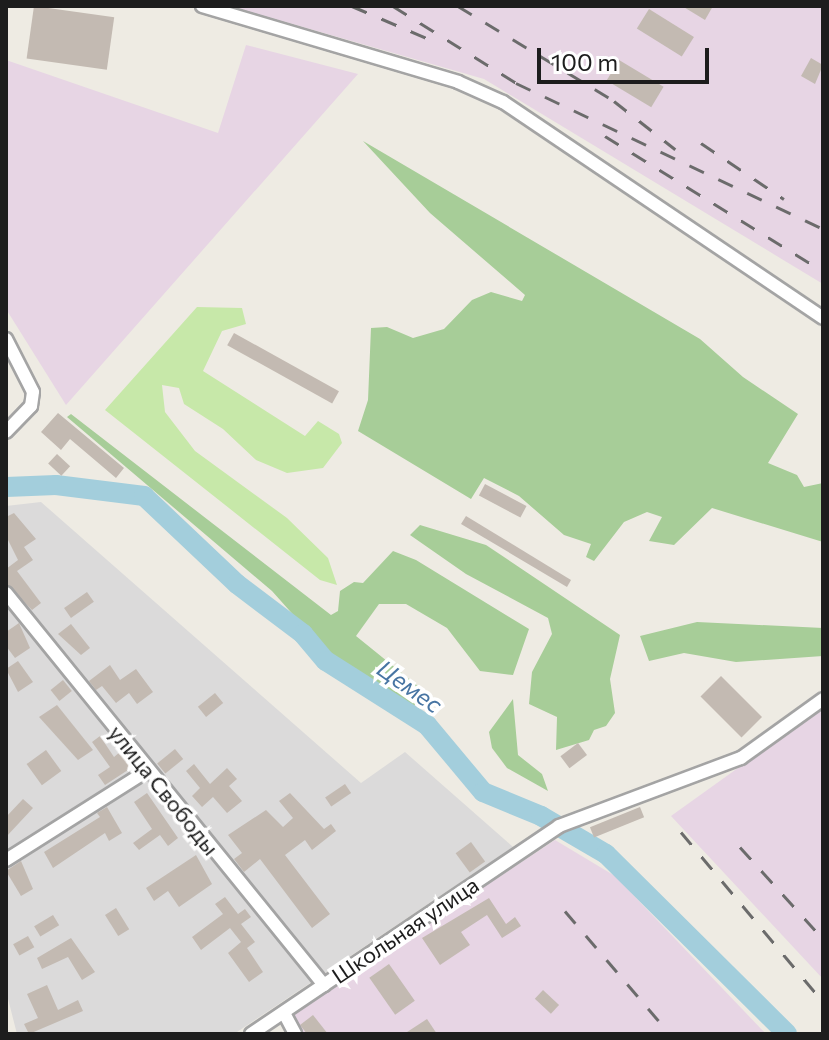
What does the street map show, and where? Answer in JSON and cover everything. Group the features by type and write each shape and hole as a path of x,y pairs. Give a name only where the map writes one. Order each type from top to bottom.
{"street":[{"path":"202,6 458,82 503,102 823,318"},
{"path":"6,339 33,392 31,406 6,432"},
{"name":"улица Свободы","path":"6,593 147,771 324,985"},
{"name":"Школьная улица","path":"251,1034 559,826 741,758 823,699"},
{"path":"6,860 147,771"},
{"path":"284,1013 295,1034"}],"shaded area":[{"path":"230,6 823,6 823,284 484,79"},
{"path":"246,45 358,74 66,405 6,309 6,60 218,133"},
{"path":"41,502 361,783 405,752 513,847 234,1034 17,1034 6,991 6,506"},
{"path":"823,707 823,979 671,816"},
{"path":"555,840 615,876 766,1034 301,1034 290,1015"}],"green space":[{"path":"363,141 700,339 743,377 798,414 768,463 797,475 804,487 823,483 823,542 712,508 674,545 649,541 662,517 647,512 624,522 594,561 586,557 591,544 564,535 519,496 484,478 471,499 358,431 368,400 371,328 387,327 413,338 444,329 472,300 491,292 522,301 525,295 430,213"},
{"path":"197,307 242,308 246,324 222,331 203,371 305,436 318,421 339,434 342,443 323,468 287,473 256,460 223,429 184,404 179,388 162,385 165,412 195,451 287,518 328,558 337,585 320,580 105,410"},
{"path":"71,414 331,615 338,611 340,591 354,582 363,583 393,551 416,560 529,629 513,675 480,671 447,628 406,604 379,604 356,636 424,691 411,711 330,656 272,591 67,417"},
{"path":"420,525 486,545 620,635 610,679 615,713 606,726 594,730 589,740 556,750 557,717 529,704 532,672 552,634 548,618 466,574 410,535"},
{"path":"697,622 823,628 823,656 736,662 684,653 649,661 640,636"},
{"path":"513,699 518,755 542,774 548,791 507,768 492,748 489,732"}],"building":[{"path":"34,6 114,17 107,70 27,58"},
{"path":"682,6 713,6 705,20"},
{"path":"649,9 694,37 682,57 637,29"},
{"path":"811,58 823,65 815,84 801,76"},
{"path":"619,60 664,87 651,107 607,81"},
{"path":"234,333 339,391 332,403 227,345"},
{"path":"58,413 124,468 116,478 70,439 61,450 41,432"},
{"path":"57,454 70,466 61,476 48,464"},
{"path":"485,484 526,506 520,518 479,495"},
{"path":"14,513 36,539 24,547 33,560 17,571 41,603 32,610 6,584 6,569 18,560 6,536 6,517"},
{"path":"466,516 571,580 567,587 461,524"},
{"path":"87,592 94,602 71,618 64,608"},
{"path":"19,623 30,648 15,658 6,646 6,632"},
{"path":"71,624 90,648 81,655 58,634"},
{"path":"18,661 33,682 18,692 6,669"},
{"path":"110,665 120,680 136,669 153,692 137,704 129,693 116,703 102,686 96,690 89,681"},
{"path":"721,676 762,717 742,738 700,697"},
{"path":"63,680 72,691 59,701 51,690"},
{"path":"215,693 223,703 206,717 198,707"},
{"path":"57,705 93,750 78,760 39,717"},
{"path":"100,736 114,757 120,752 131,768 105,785 98,775 110,767 92,742"},
{"path":"578,743 587,755 569,768 560,756"},
{"path":"175,749 183,759 165,774 157,763"},
{"path":"46,750 61,771 42,785 27,764"},
{"path":"194,764 210,784 227,768 237,779 229,786 242,801 227,813 213,797 202,807 192,796 200,788 186,771"},
{"path":"345,784 351,793 331,807 325,797"},
{"path":"147,793 178,838 168,846 160,835 139,850 133,843 152,829 134,802"},
{"path":"290,793 324,829 331,824 336,831 312,850 305,840 285,855 330,914 312,928 260,859 244,872 234,859 242,853 228,835 266,810 283,827 293,818 279,801"},
{"path":"23,799 33,808 6,837 6,817"},
{"path":"107,807 122,833 109,841 105,833 53,868 44,852 100,817 97,813"},
{"path":"640,807 644,817 594,837 590,827"},
{"path":"471,842 485,861 470,873 456,853"},
{"path":"196,855 212,884 179,907 168,891 154,901 146,888"},
{"path":"21,861 33,889 21,896 6,871"},
{"path":"225,897 238,914 245,909 251,917 241,924 255,942 247,948 263,972 249,982 228,953 241,942 230,928 201,950 192,937 223,914 215,904"},
{"path":"489,898 506,924 515,917 521,926 502,938 487,915 461,932 470,945 440,965 422,938"},
{"path":"116,908 129,929 118,936 105,915"},
{"path":"53,915 59,925 40,937 34,926"},
{"path":"28,936 34,947 19,956 13,944"},
{"path":"71,938 95,972 82,980 68,957 42,969 37,958"},
{"path":"389,964 415,1001 395,1015 369,978"},
{"path":"47,985 58,1010 78,1000 83,1011 29,1034 24,1024 38,1018 27,994"},
{"path":"543,990 559,1005 551,1014 535,999"},
{"path":"313,1015 328,1034 307,1034 300,1025"},
{"path":"427,1019 437,1034 404,1034"}],"waterway":[{"name":"Цемес","path":"6,487 56,485 144,496 237,584 303,634 326,661 427,725 483,792 541,816 606,854 787,1034"}],"railway":[{"path":"352,6 436,42"},
{"path":"393,6 516,83 823,229"},
{"path":"458,6 614,101 675,149"},
{"path":"605,136 823,271"},
{"path":"701,143 784,199"},
{"path":"681,832 823,1002"},
{"path":"740,847 823,939"},
{"path":"565,911 670,1034"}]}
